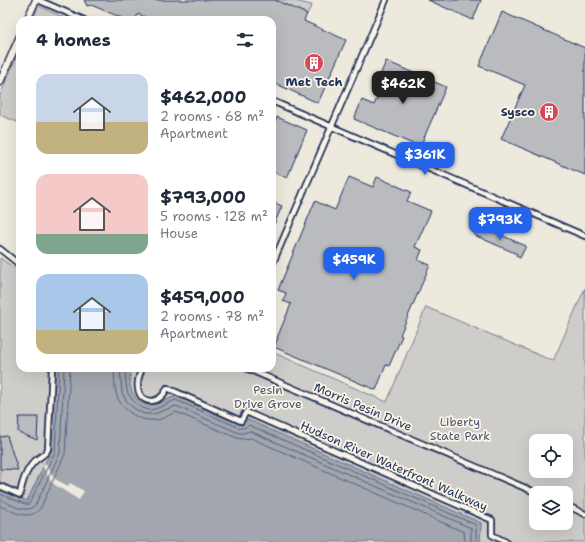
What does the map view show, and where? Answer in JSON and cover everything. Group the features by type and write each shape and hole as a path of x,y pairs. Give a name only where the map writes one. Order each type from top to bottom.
{"street":[{"path":"29,16 37,0 75,16"},
{"path":"276,256 386,0"},
{"path":"0,82 16,45"},
{"path":"276,103 585,236"},
{"path":"0,249 16,262"},
{"path":"0,486 20,495 21,485 30,466 45,454 48,449 52,372"},
{"name":"Hudson River Waterfront Walkway","path":"141,372 137,380 137,388 139,395 148,401 157,400 165,394 167,388 241,421 246,412 492,520 492,535 506,542"},
{"name":"Morris Pesin Drive","path":"255,372 529,490"},
{"path":"573,508 585,514"}],"green space":[{"path":"275,0 290,0 312,5 307,14"},
{"path":"38,6 61,16 34,16"},
{"path":"16,58 16,121 0,115 0,95"},
{"path":"0,258 16,269 16,372 55,372 51,451 27,501 0,489"},
{"name":"Liberty State Park","path":"585,288 585,542 480,542 481,523 246,419 243,425 176,396 157,404 147,405 138,400 133,394 130,384 130,372 276,372 276,354 387,402 426,307 553,361"}],"water":[{"path":"55,372 130,372 131,390 138,400 147,405 157,404 176,396 242,425 246,419 481,523 480,542 0,542 0,489 27,501 51,451"}],"pier":[{"path":"45,463 55,479 68,486 70,483 84,491 79,500 52,483 43,467"}],"building":[{"path":"84,0 275,0 307,14 304,21 346,40 318,103 276,84 276,16 143,16 138,14 137,16 117,16 91,5 87,6"},
{"path":"428,0 481,0 473,20"},
{"name":"Sysco","path":"502,12 585,48 585,175 501,139 525,85 479,66"},
{"path":"386,61 446,87 420,147 354,119 362,100 374,105 387,76 381,73"},
{"path":"277,117 307,130 287,178 276,173"},
{"path":"349,177 373,187 377,177 411,192 407,201 431,211 415,247 422,250 418,260 430,265 400,335 402,336 389,366 386,365 376,390 276,348 277,338 291,304 283,301 286,293 278,290 315,201 335,210"},
{"path":"276,204 282,206 276,220"},
{"path":"478,225 526,246 520,258 516,256 517,254 474,235"},
{"path":"19,417 38,417 37,440 18,432"},
{"path":"7,436 18,470 0,469 0,437"}],"place":[{"name":"Met Tech","path":"314,63"},
{"name":"Sysco","path":"549,112"}],"park label":[{"name":"Pesin Drive Grove","path":"268,397"}]}
